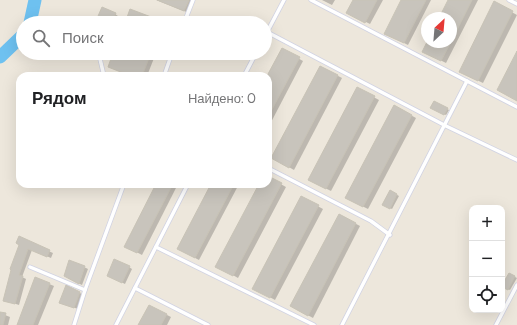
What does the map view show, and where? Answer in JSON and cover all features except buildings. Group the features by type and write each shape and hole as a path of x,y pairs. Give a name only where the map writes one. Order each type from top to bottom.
{"lane":[{"path":"186,16 192,0"},
{"path":"272,23 284,0"},
{"path":"311,0 517,107"},
{"path":"509,0 517,4"},
{"path":"272,37 446,126 517,160"},
{"path":"100,60 103,72"},
{"path":"165,72 170,60"},
{"path":"246,72 252,60"},
{"path":"342,325 446,126 467,81"},
{"path":"272,170 371,221 390,234"},
{"path":"74,325 85,290 123,188"},
{"path":"116,325 186,188"},
{"path":"156,247 314,325"},
{"path":"30,267 85,290"},
{"path":"496,325 517,285"},
{"path":"135,288 208,325"}],"waterway":[{"path":"32,16 35,0"},
{"path":"0,57 16,42"}]}
